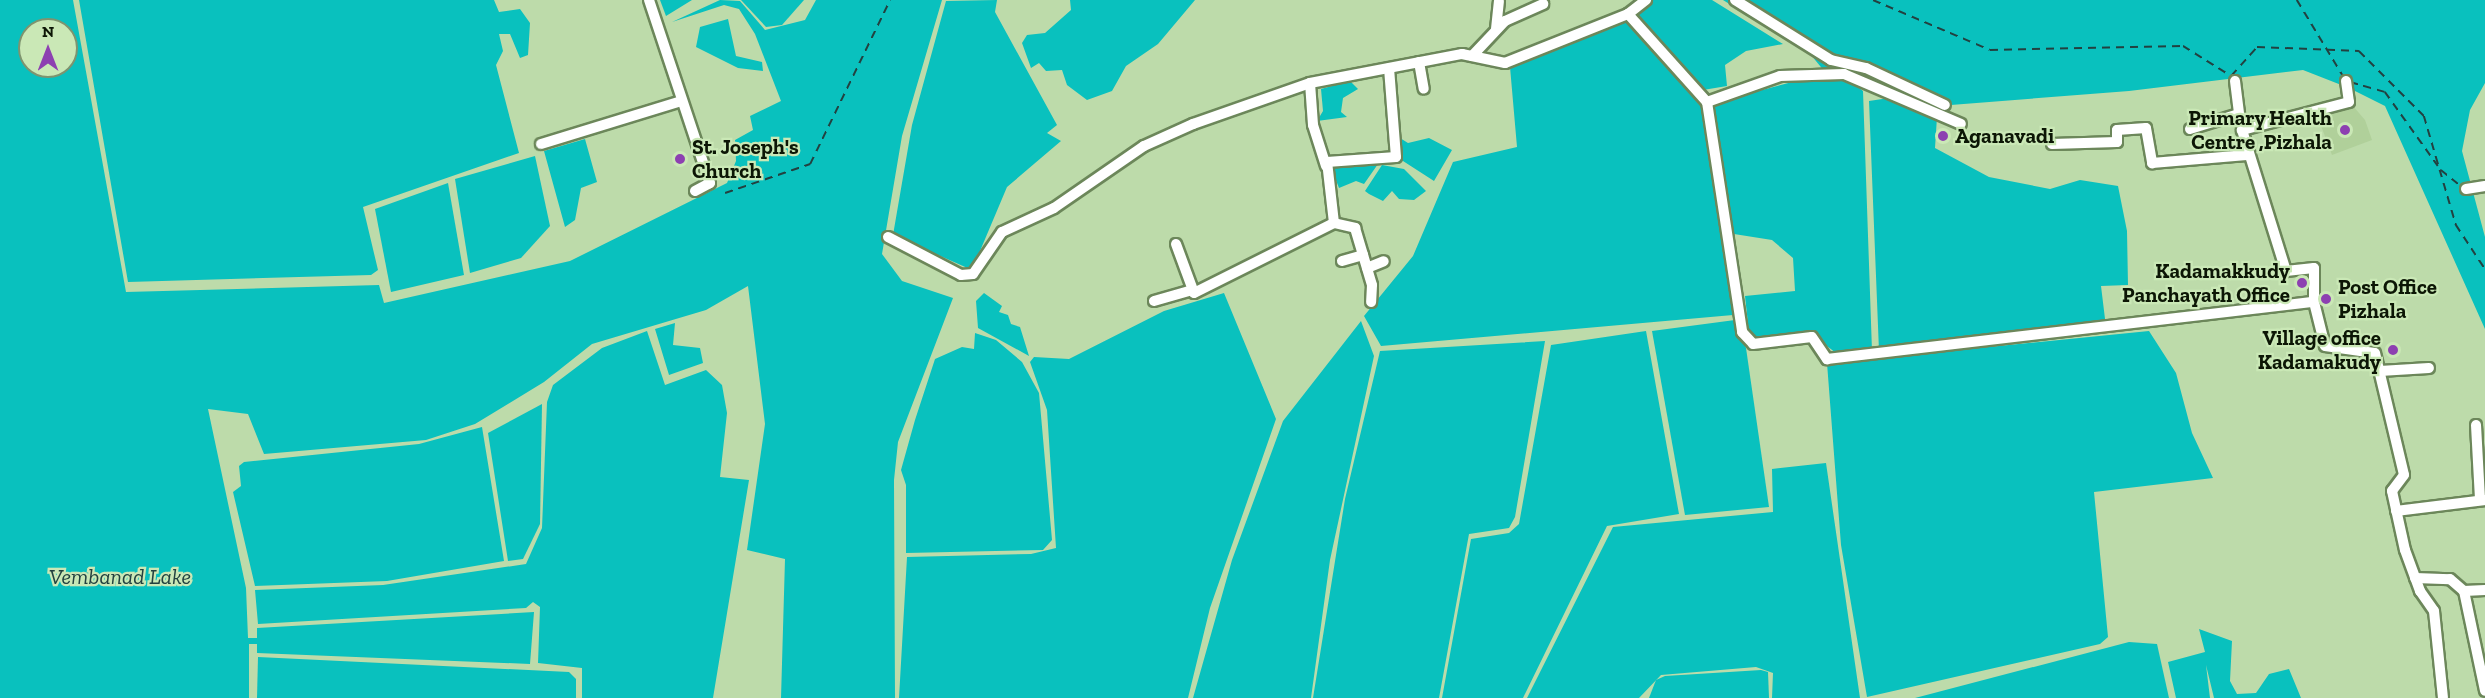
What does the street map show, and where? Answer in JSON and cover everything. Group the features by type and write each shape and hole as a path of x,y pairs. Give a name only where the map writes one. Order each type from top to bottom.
{"street":[{"path":"649,0 710,183 695,191"},
{"path":"888,237 961,275 973,274 1002,232 1054,208 1144,146 1310,83 1419,62 1472,56 1505,63 1628,14 1646,0"},
{"path":"1735,0 1831,60 1866,68 1945,105"},
{"path":"1496,29 1499,1"},
{"path":"1472,56 1496,29 1543,4"},
{"path":"1628,14 1707,102 1742,332 1753,344 1812,337 1827,359 2314,302"},
{"path":"1419,62 1424,88"},
{"path":"1326,166 1331,160 1396,157 1389,68"},
{"path":"1707,102 1780,76 1845,74 1961,124"},
{"path":"2235,81 2247,155 2286,271 2314,268 2314,302 2325,346 2375,353 2404,475 2392,491 2415,578 2434,611 2443,698"},
{"path":"2242,130 2349,102 2346,81"},
{"path":"1310,83 1313,125 1334,194 1334,223"},
{"path":"541,144 682,101"},
{"path":"2190,129 2239,114"},
{"path":"2052,144 2116,142 2117,130 2146,128 2152,164 2247,155"},
{"path":"2466,189 2485,186"},
{"path":"1154,302 1226,280 1334,223 1353,224 1367,268 1371,302"},
{"path":"1176,244 1192,290"},
{"path":"1342,261 1363,255"},
{"path":"1367,268 1384,261"},
{"path":"2380,371 2429,368"},
{"path":"2396,511 2483,500 2476,425"},
{"path":"2415,578 2450,579 2464,591 2485,692"},
{"path":"2464,591 2485,590"}],"shaded area":[{"name":"Primary Health Centre ,Pizhala","path":"2353,106 2365,120 2372,140 2332,155 2317,115"}],"water":[{"name":"Vembanad Lake","path":"0,0 73,0 76,18 18,18 18,78 78,78 78,28 126,292 379,285 384,303 570,261 727,183 736,161 735,140 753,130 750,116 781,101 755,34 739,9 724,5 672,22 720,0 740,1 765,30 805,20 816,0 942,0 902,136 882,254 902,281 953,298 898,442 894,480 895,698 781,698 785,559 747,550 765,424 748,286 706,310 592,344 544,382 475,424 426,440 264,454 248,414 208,409 246,588 248,638 257,638 257,628 534,612 530,664 257,653 257,644 249,644 249,698 0,698"},
{"path":"79,0 494,0 499,12 520,9 530,23 528,55 520,58 510,34 499,34 503,51 496,65 519,153 363,207 378,270 371,275 128,282"},
{"path":"660,0 692,0 666,16"},
{"path":"741,0 804,0 782,25 766,27"},
{"path":"997,0 995,12 1057,125 1047,133 1061,141 1007,187 972,270 893,235 912,125 946,1"},
{"path":"1070,0 1195,0 1158,44 1126,66 1112,91 1087,100 1067,85 1062,70 1046,71 1039,63 1031,68 1022,43 1027,35 1045,33 1071,10"},
{"path":"1650,0 1712,0 1783,44 1746,51 1725,65 1727,86 1703,90 1635,11"},
{"path":"1723,0 2485,0 2485,83 2470,110 2462,151 2485,237 2485,329 2385,106 2349,88 2303,70 2129,91 1938,106 1856,70 1825,72 1811,55"},
{"path":"728,19 736,56 762,62 763,71 738,68 696,47 700,27"},
{"path":"1629,19 1704,105 1733,315 1381,346 1364,316 1413,256 1453,162 1517,147 1510,67"},
{"path":"1807,78 1846,78 1863,91 1872,351 1836,353 1810,333 1754,339 1749,333 1745,296 1795,291 1793,258 1772,240 1734,234 1713,103"},
{"path":"1350,81 1358,89 1343,98 1341,112 1347,117 1317,121 1323,111 1321,89"},
{"path":"1889,98 1937,117 1935,148 1989,177 2050,189 2080,180 2118,186 2127,231 2128,285 2101,286 2106,327 1879,351 1869,101"},
{"path":"1400,138 1408,143 1429,138 1452,150 1434,181 1403,161 1395,164"},
{"path":"585,139 597,182 581,188 575,220 565,227 544,151"},
{"path":"535,156 550,226 521,258 470,273 455,179"},
{"path":"1375,158 1378,164 1364,184 1356,181 1339,188 1330,165"},
{"path":"1382,165 1404,169 1426,191 1414,200 1399,199 1392,191 1383,201 1369,194 1365,191"},
{"path":"448,183 464,275 391,292 375,209"},
{"path":"984,293 1002,306 999,312 1008,315 1011,324 1020,327 1029,356 978,328 976,301"},
{"path":"1224,293 1276,419 1210,608 1188,698 899,698 907,557 1031,554 1056,548 1047,410 1030,362 1034,357 1069,359 1164,311"},
{"path":"1735,320 1746,348 1769,507 1685,515 1652,331"},
{"path":"1361,321 1374,356 1330,560 1311,698 1193,698 1232,560 1283,421"},
{"path":"675,323 673,345 700,348 703,363 669,375 655,329"},
{"path":"647,331 665,385 706,370 722,385 727,413 720,477 749,480 713,698 582,698 582,668 538,663 540,607 533,602 526,608 258,624 255,590 383,585 526,564 542,528 547,402 553,385 602,348"},
{"path":"1646,331 1679,514 1607,526 1523,698 1442,698 1471,539 1509,533 1519,524 1551,345"},
{"path":"2149,331 2176,373 2192,433 2213,478 2094,492 2108,637 2100,644 1867,697 1841,545 1827,363"},
{"path":"975,333 996,340 1022,362 1039,393 1052,540 1043,550 906,553 906,485 901,470 915,420 935,359 962,347 974,349"},
{"path":"1545,341 1515,517 1509,528 1469,534 1439,698 1313,698 1345,499 1380,351"},
{"path":"542,404 540,524 523,559 508,561 488,433"},
{"path":"482,427 504,561 387,581 255,586 233,492 241,486 239,466 244,462 419,444"},
{"path":"1826,463 1860,698 1772,698 1773,673 1756,667 1661,675 1639,698 1527,698 1613,527 1773,512 1772,469"},
{"path":"2199,629 2232,641 2230,681 2237,694 2256,693 2269,674 2289,669 2301,698 2214,698 2206,665 2210,698 2176,698 2168,662 2205,652"},
{"path":"2129,642 2157,644 2169,698 1915,698"},
{"path":"258,657 569,672 576,679 576,698 257,698"},
{"path":"1761,670 1768,672 1769,698 1649,698 1656,680 1665,676"}],"ferry route":[{"path":"725,193 810,164 890,0"},
{"path":"1873,0 1990,50 2183,46 2231,76 2257,47 2359,51 2424,116 2456,225 2485,269"},
{"path":"2297,0 2343,76"},
{"path":"2350,82 2385,92 2438,166"},
{"path":"2441,170 2462,187"}],"place":[{"name":"Primary Health Centre ,Pizhala","path":"2345,130"},
{"name":"Aganavadi","path":"1943,136"},
{"name":"St. Joseph's Church","path":"680,159"},
{"name":"Kadamakkudy Panchayath Office","path":"2302,283"},
{"name":"Post Office Pizhala","path":"2326,299"},
{"name":"Village office Kadamakudy","path":"2393,350"}]}
